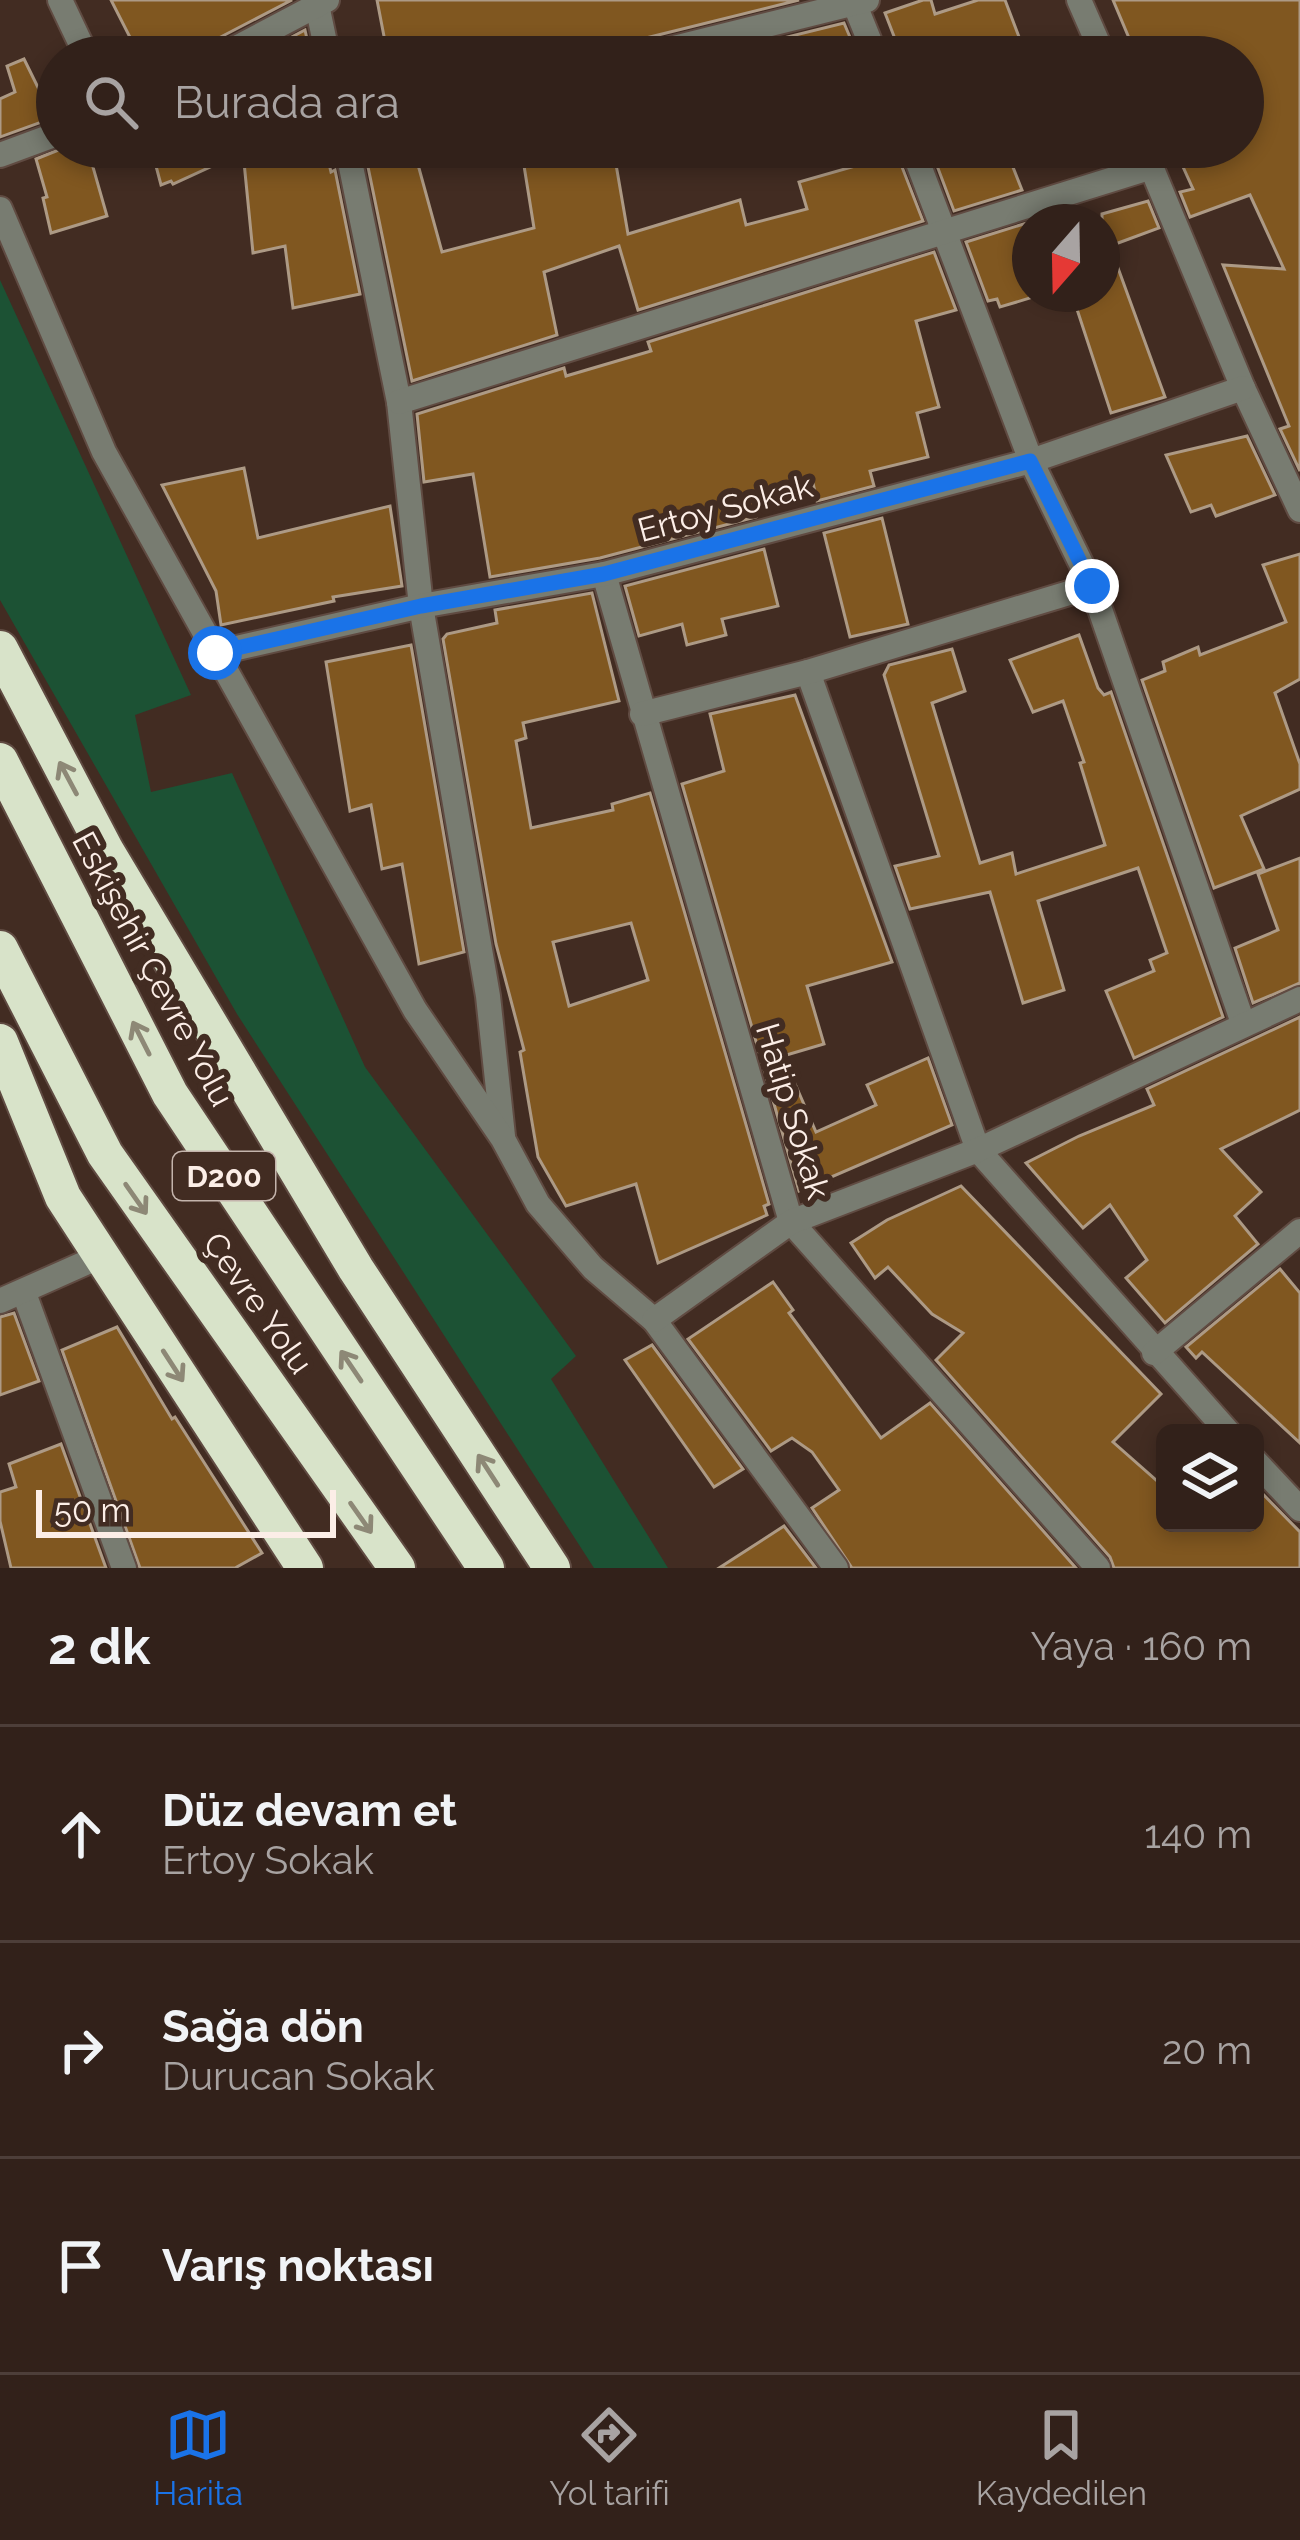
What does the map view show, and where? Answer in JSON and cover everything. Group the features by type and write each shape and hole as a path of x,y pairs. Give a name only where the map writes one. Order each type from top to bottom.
{"highway":[{"path":"0,650 106,851 356,1269 552,1568"},
{"name":"Eskişehir Çevre Yolu","path":"0,761 170,1094 486,1568"},
{"name":"Çevre Yolu","path":"0,949 105,1154 397,1568"},
{"path":"1,1048 63,1197 293,1564"}],"street":[{"path":"60,0 77,36"},
{"path":"1079,0 1094,36"},
{"path":"720,36 858,1 869,36"},
{"path":"258,36 320,2 325,36"},
{"path":"0,155 36,142"},
{"path":"351,168 399,402 421,606 488,996 503,1138"},
{"path":"920,168 1030,461 1092,586 1243,1023"},
{"path":"399,402 944,229 1116,168"},
{"path":"1152,168 1243,388 1298,499"},
{"path":"0,209 104,452 416,1010 503,1138 538,1204 593,1268 654,1320 836,1568"},
{"name":"Ertoy Sokak","path":"215,653 421,606 604,574 1030,461 1243,388"},
{"name":"Hatip Sokak","path":"604,574 790,1222 1098,1568"},
{"path":"642,714 808,672 1092,586"},
{"path":"808,672 977,1150 1221,1424"},
{"path":"654,1320 790,1222 977,1150 1300,999"},
{"path":"1154,1353 1300,1231"},
{"path":"101,1256 12,1297 124,1568"},
{"path":"1264,1471 1300,1509"}],"green space":[{"path":"0,280 191,695 135,715 151,792 232,773 365,1067 576,1356 551,1379 668,1568 594,1568 237,1014 0,600"}],"building":[{"path":"111,0 292,0 223,36 129,36"},
{"path":"377,0 799,0 654,36 384,36"},
{"path":"923,0 931,0 935,14 978,0 1005,0 1019,36 894,36 885,13"},
{"path":"1113,0 1300,0 1300,471 1280,429 1289,426 1223,265 1284,269 1250,195 1190,217 1180,192 1193,189 1184,168 1264,168 1264,36 1128,36"},
{"path":"844,23 850,36 791,36"},
{"path":"24,59 36,83 36,124 0,137 0,99 15,92 7,66"},
{"path":"39,168 93,168 107,216 51,233 43,198 47,197"},
{"path":"157,168 208,168 173,184 161,185"},
{"path":"245,168 335,170 360,294 293,308 285,246 253,253"},
{"path":"368,168 419,168 442,252 534,228 524,168 617,168 628,234 740,200 746,225 807,209 799,182 848,168 902,168 923,221 638,310 619,246 544,272 557,335 412,381"},
{"path":"938,168 1013,168 1022,190 954,211"},
{"path":"1148,201 1159,228 1120,242 1120,209"},
{"path":"1012,228 1012,303 1000,307 997,299 988,301 966,242"},
{"path":"934,252 956,310 916,321 939,407 917,413 928,457 870,471 874,486 817,501 813,483 752,497 756,517 600,558 490,577 473,474 424,482 417,414 564,368 566,376 651,351 648,342"},
{"path":"1120,273 1165,397 1111,413 1078,312 1120,312"},
{"path":"1247,436 1275,495 1216,516 1211,505 1191,512 1166,455"},
{"path":"244,468 258,538 390,506 402,586 333,597 334,601 221,625 216,591 162,485"},
{"path":"882,518 908,624 850,637 824,533"},
{"path":"764,549 778,606 722,619 726,635 687,645 682,624 639,636 625,586"},
{"path":"1300,554 1300,679 1275,693 1300,764 1300,789 1241,816 1264,869 1214,888 1142,680 1165,671 1163,662 1198,647 1200,655 1286,622 1263,565"},
{"path":"592,593 619,701 523,723 526,738 516,741 531,828 613,810 612,804 650,793 769,1204 764,1206 767,1215 658,1263 636,1184 566,1206 538,1157 520,1052 524,1050 496,944 443,639 447,634 497,623 495,610","holes":["631,923 648,980 569,1006 553,942"]},
{"path":"1079,635 1098,688 1104,695 1111,692 1223,1017 1134,1058 1106,991 1154,971 1150,960 1167,953 1138,868 1038,901 1064,990 1023,1003 990,892 910,909 895,866 939,856 884,675 889,665 952,649 965,691 932,703 980,863 1012,853 1016,874 1105,845 1063,701 1033,712 1010,660"},
{"path":"411,645 464,952 419,964 402,864 382,869 371,805 350,811 326,662"},
{"path":"795,695 892,962 807,986 824,1044 783,1056 816,1132 876,1105 867,1085 928,1058 952,1125 799,1191 682,784 724,771 710,714"},
{"path":"1300,858 1300,983 1253,1003 1235,948 1278,930 1258,874"},
{"path":"1300,1017 1300,1110 1221,1149 1261,1192 1235,1216 1258,1244 1165,1323 1126,1278 1147,1260 1110,1205 1083,1228 1026,1163 1154,1105 1147,1089"},
{"path":"961,1186 1161,1394 1113,1442 1156,1480 1156,1532 1264,1532 1264,1495 1300,1532 1300,1568 1114,1568 1110,1557 936,1360 963,1333 932,1314 888,1267 875,1278 851,1243 887,1220"},
{"path":"1280,1269 1300,1293 1300,1443 1202,1352 1196,1358 1186,1347"},
{"path":"773,1282 793,1310 789,1313 881,1438 930,1403 1076,1568 852,1568 812,1508 839,1490 812,1452 792,1438 771,1451 688,1339"},
{"path":"14,1313 39,1381 0,1395 0,1317"},
{"path":"117,1327 262,1553 235,1568 140,1568 62,1350"},
{"path":"652,1345 743,1469 714,1487 625,1360"},
{"path":"61,1444 106,1568 11,1568 0,1521 0,1492 16,1487 9,1464"},
{"path":"784,1526 816,1568 719,1568"}],"route":[{"path":"215,653 421,606 604,574 1030,461 1092,586"}]}
